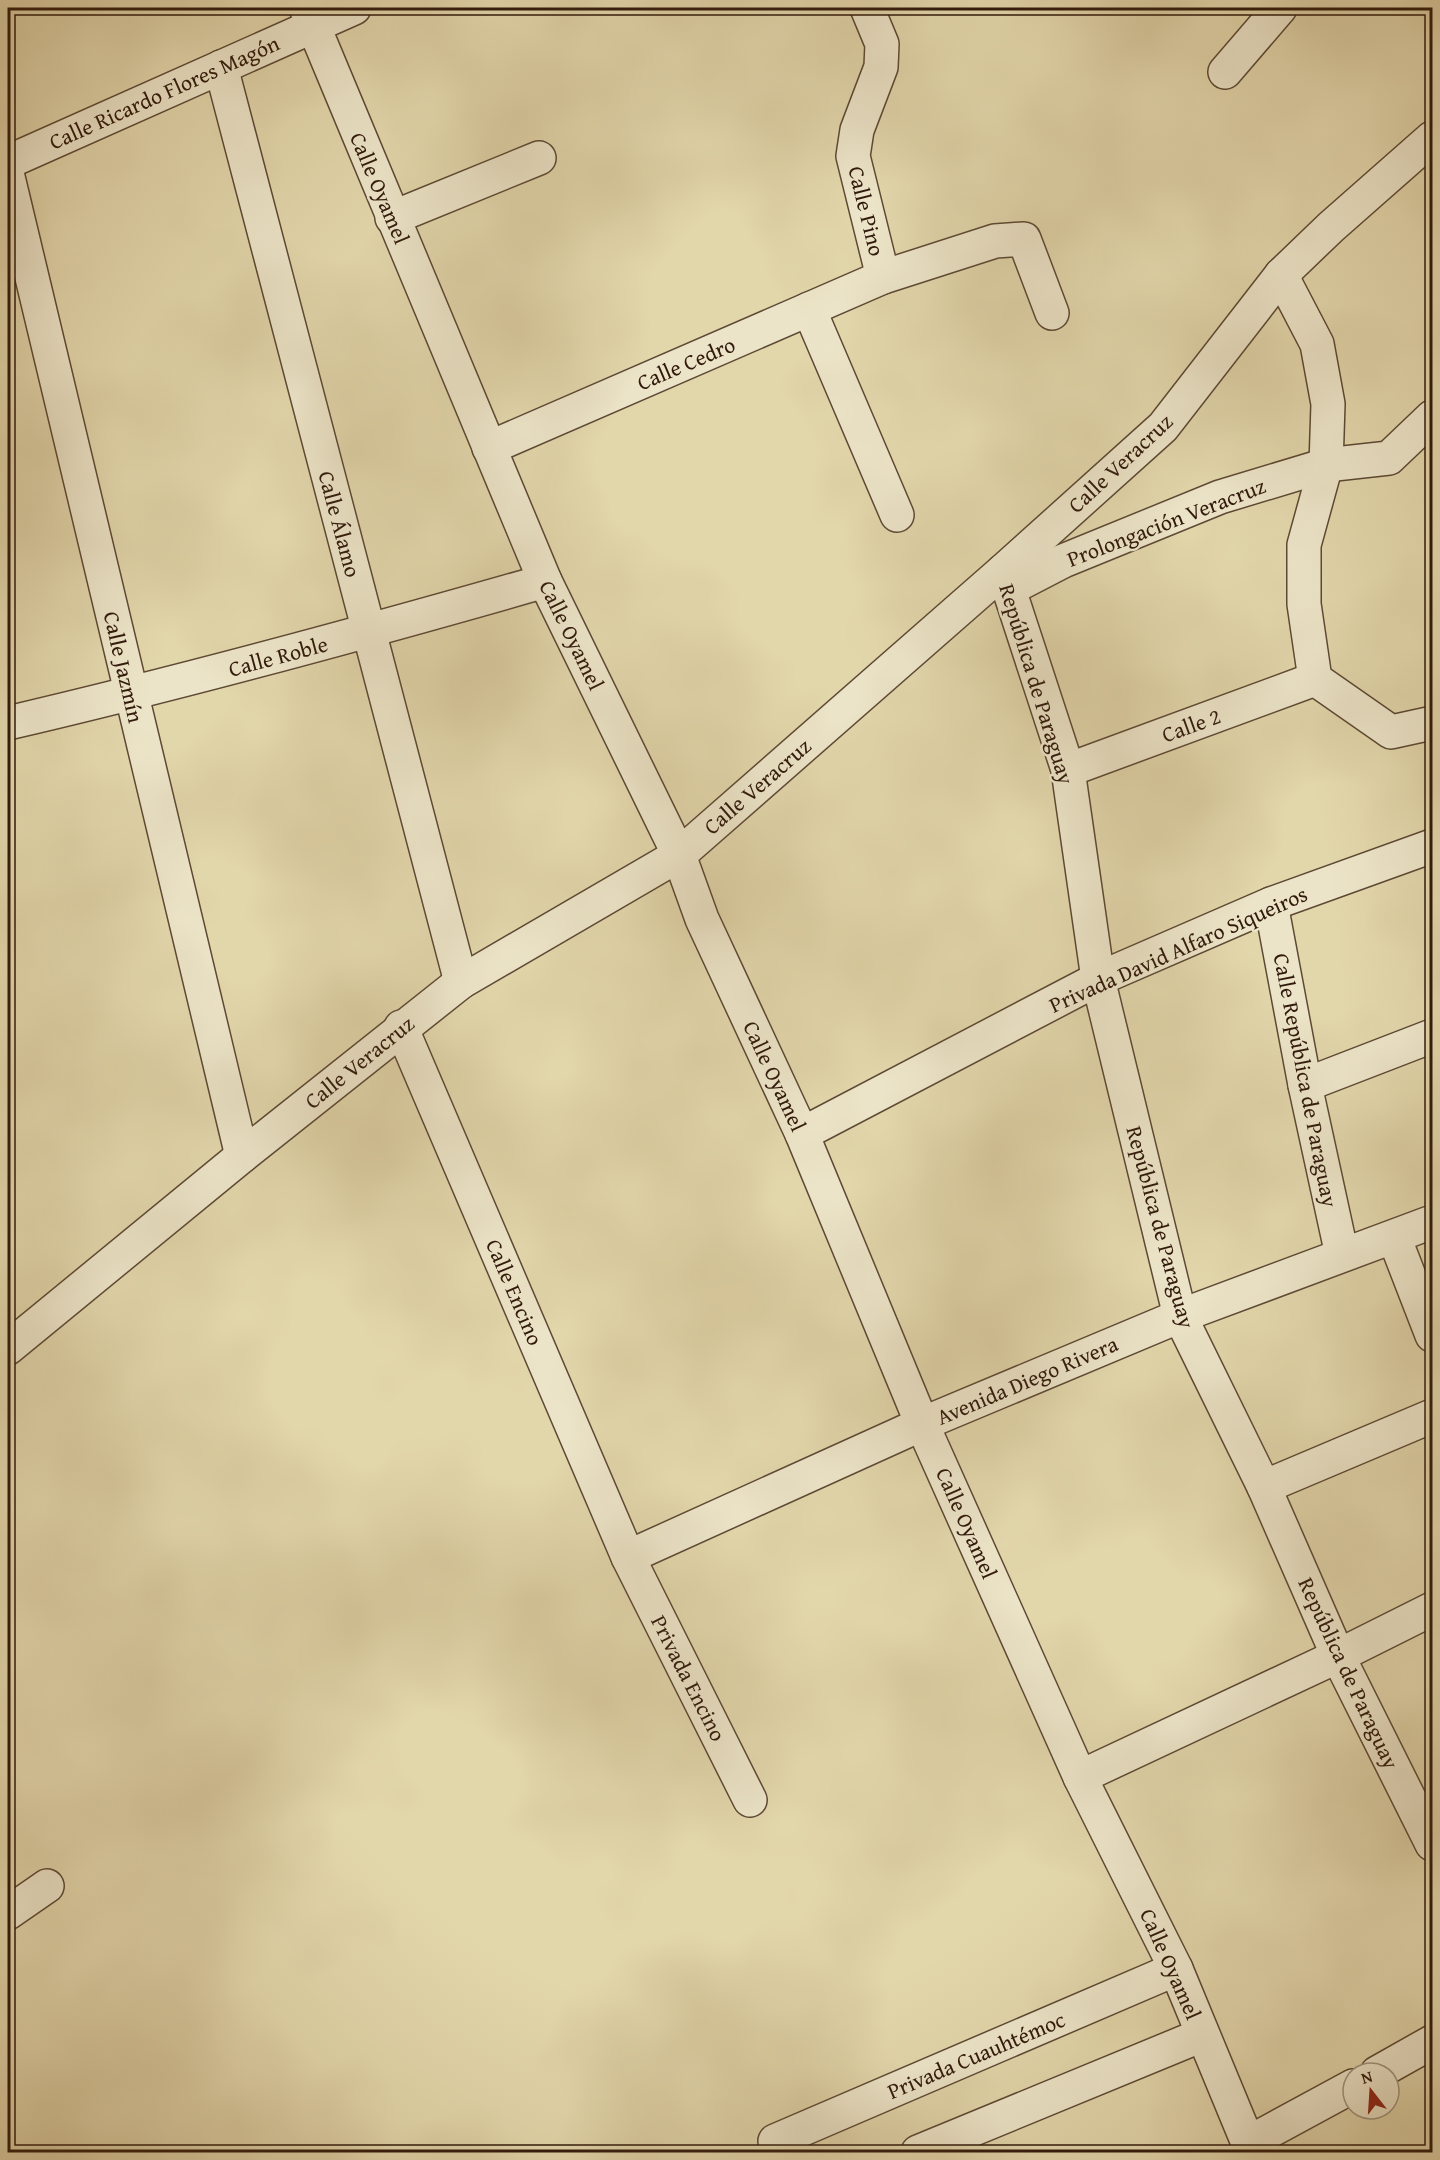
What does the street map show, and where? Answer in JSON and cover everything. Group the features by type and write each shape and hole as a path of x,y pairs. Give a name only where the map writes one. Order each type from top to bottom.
{"street":[{"name":"Calle Ricardo Flores Magón","path":"8,162 221,67 309,17 354,8"},
{"name":"Calle Pino","path":"867,8 882,44 881,68 857,130 853,156 883,277"},
{"path":"1225,72 1280,8"},
{"name":"Calle Oyamel","path":"309,17 546,581 679,855 702,919 802,1134 922,1424 1080,1777 1176,1969 1248,2143 1341,2093"},
{"name":"Calle Álamo","path":"221,67 461,982"},
{"name":"Calle Veracruz","path":"9,1338 461,982 679,855 1006,580 1163,427 1281,275 1331,227 1432,138"},
{"path":"392,218 539,158"},
{"name":"Calle Jazmín","path":"8,177 242,1156"},
{"name":"Calle Cedro","path":"489,448 883,277 995,241 1024,239 1052,313"},
{"path":"1281,275 1317,344 1328,404 1326,465 1304,545 1304,604 1315,679 1391,732 1432,723"},
{"path":"809,309 897,515"},
{"name":"Prolongación Veracruz","path":"1006,580 1063,561 1220,497 1326,465 1389,458 1432,417"},
{"name":"República de Paraguay","path":"1006,580 1068,770 1098,980 1180,1316 1264,1487 1338,1656 1432,1844"},
{"name":"Calle Roble","path":"8,723 131,694 369,632 546,581"},
{"name":"Calle 2","path":"1068,770 1315,679"},
{"name":"Privada David Alfaro Siqueiros","path":"802,1134 1098,980 1271,904 1432,846"},
{"name":"Calle República de Paraguay","path":"1271,904 1305,1085 1342,1255"},
{"name":"Calle Encino","path":"402,1027 628,1557"},
{"path":"1305,1085 1432,1036"},
{"name":"Avenida Diego Rivera","path":"628,1557 922,1424 1180,1316 1432,1222"},
{"path":"1394,1237 1432,1335"},
{"path":"1264,1487 1432,1416"},
{"name":"Privada Encino","path":"628,1557 750,1800"},
{"path":"1080,1777 1338,1656 1432,1609"},
{"path":"8,1913 47,1886"},
{"name":"Privada Cuauhtémoc","path":"775,2141 1176,1969"},
{"path":"918,2152 1203,2035"},
{"path":"1398,2061 1432,2042"}]}
